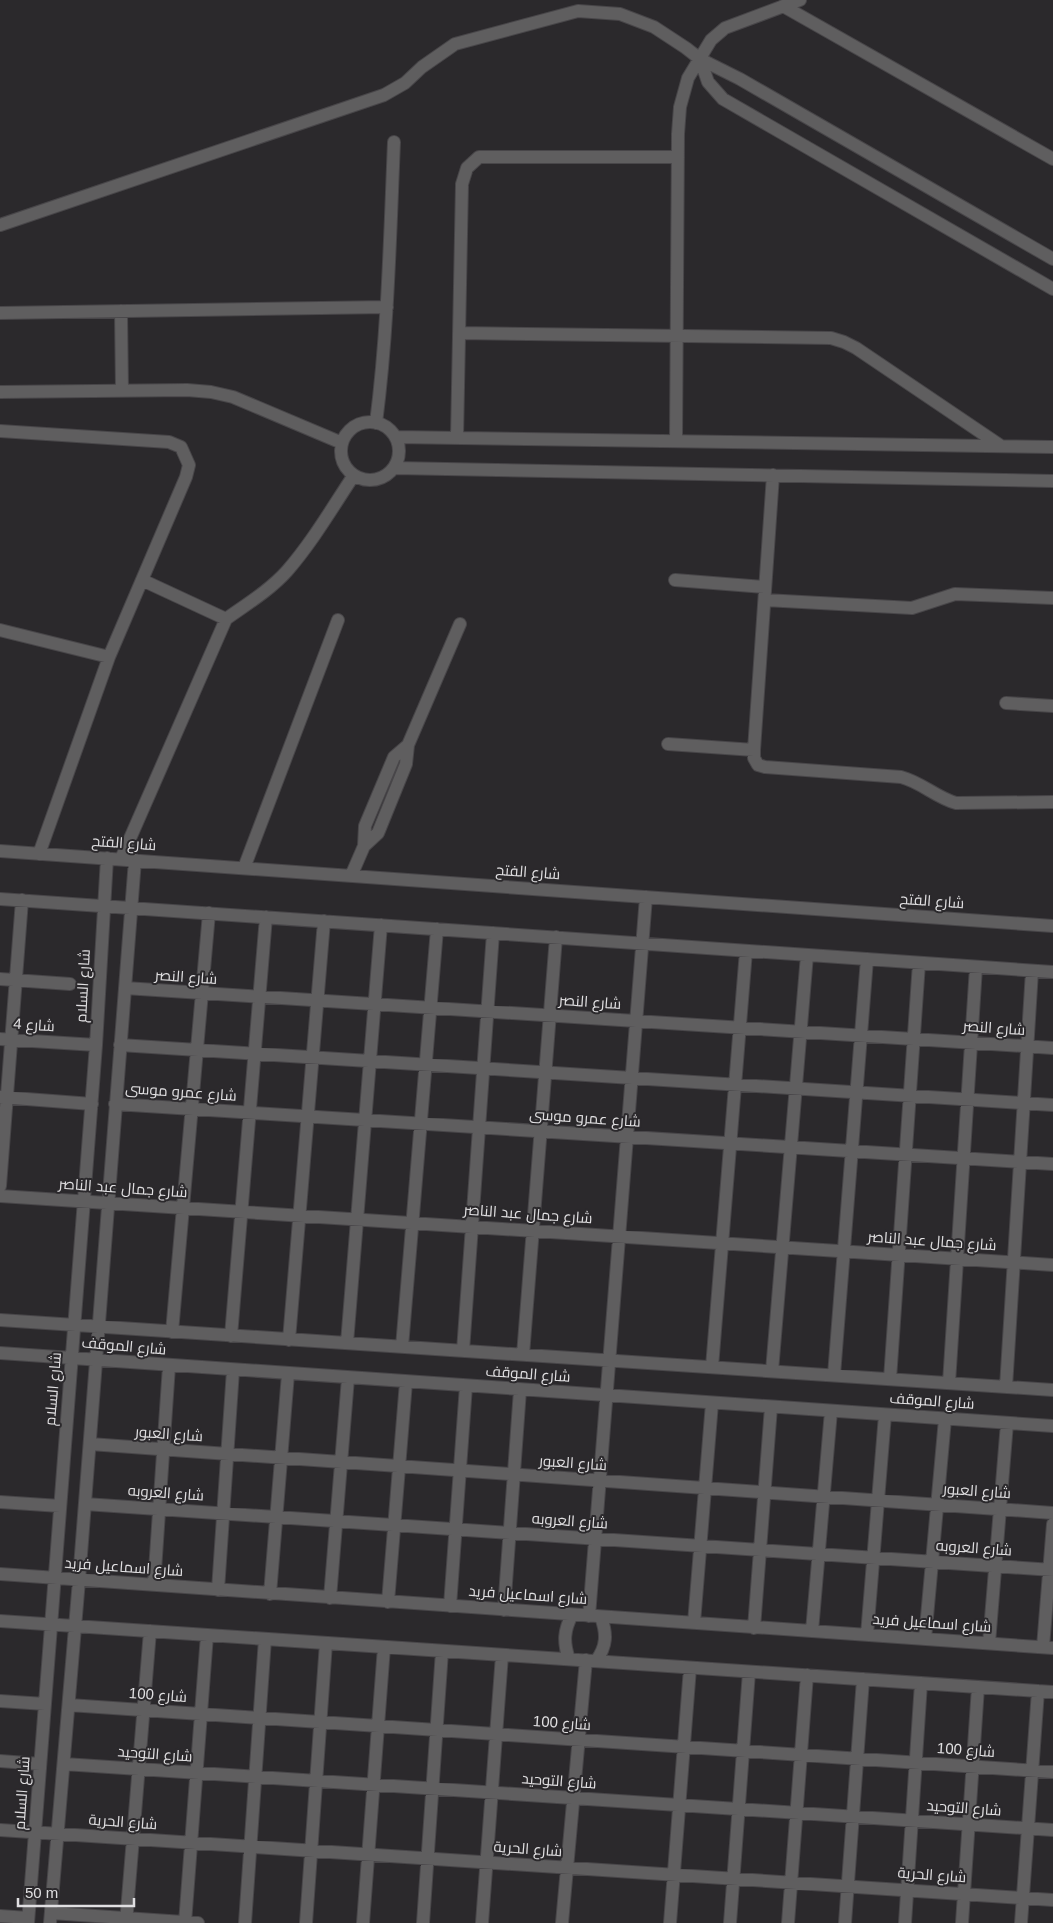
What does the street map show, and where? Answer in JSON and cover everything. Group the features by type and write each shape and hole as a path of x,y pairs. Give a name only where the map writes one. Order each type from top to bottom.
{"street":[{"path":"676,441 678,157 680,107 688,78 711,40 725,28 800,0"},
{"path":"783,6 1053,159"},
{"path":"0,225 384,96 455,44 578,11 620,14 654,28 700,59 740,79 1053,259"},
{"path":"700,59 708,82 723,99 1053,289"},
{"path":"376,422 387,307 394,142"},
{"path":"457,438 462,184 463,176 472,162 479,157 678,157"},
{"path":"0,314 387,307"},
{"path":"121,312 122,391"},
{"path":"459,334 817,338 844,342 856,348 1001,446"},
{"path":"0,392 187,390 212,392 232,397 342,443"},
{"path":"376,422 384,425 396,437 400,452 395,468 390,474 376,480 360,479 344,464 342,443 345,436 355,426 362,423 376,422"},
{"path":"0,431 169,442 181,447 189,465 109,657 40,854"},
{"path":"396,437 1053,447"},
{"path":"395,468 1053,481"},
{"path":"121,859 226,619 257,598 286,572 314,536 354,475"},
{"path":"773,475 754,750 754,758 758,764 765,767 901,777 910,779 948,801 956,803 1053,802"},
{"path":"142,580 226,619"},
{"path":"676,580 765,594 912,608 955,594 1053,598"},
{"path":"244,868 338,620"},
{"path":"351,876 364,846 365,826 394,757 408,745 460,624"},
{"path":"0,630 109,657"},
{"path":"1006,704 1053,706"},
{"path":"668,744 754,750"},
{"name":"شارع الفتح","path":"0,851 1053,926"},
{"name":"شارع السلام","path":"28,1920 92,1104 107,858"},
{"path":"135,860 80,1580 51,1918 190,1923 190,1843 207,1635"},
{"path":"562,1923 579,1741 591,1660 603,1652 606,1640 605,1628 595,1616 595,1539 646,897"},
{"path":"0,899 1053,972"},
{"path":"0,1186 6,1039 16,980 22,900"},
{"path":"172,1332 209,913"},
{"path":"231,1336 266,917"},
{"path":"289,1340 324,921"},
{"path":"347,1343 381,925"},
{"path":"402,1347 438,929"},
{"path":"462,1351 493,933"},
{"path":"523,1355 556,937"},
{"path":"712,1367 746,951"},
{"path":"772,1371 807,955"},
{"path":"834,1375 867,959"},
{"path":"890,1379 919,963"},
{"path":"949,1383 976,967"},
{"path":"1006,1387 1032,971"},
{"path":"0,979 70,984"},
{"name":"شارع النصر","path":"124,988 317,1002 1053,1048"},
{"name":"شارع 4","path":"6,1039 96,1046"},
{"path":"120,1046 1053,1105"},
{"path":"3,1098 92,1104"},
{"name":"شارع عمرو موسى","path":"115,1104 1053,1164"},
{"name":"شارع جمال عبد الناصر","path":"0,1196 1053,1265"},
{"name":"شارع الموقف","path":"0,1320 1053,1390"},
{"name":"شارع الموقف","path":"0,1353 1053,1426"},
{"path":"154,1586 169,1366"},
{"path":"218,1590 233,1370"},
{"path":"270,1594 288,1374"},
{"path":"330,1598 348,1378"},
{"path":"388,1602 406,1382"},
{"path":"450,1606 466,1386"},
{"path":"504,1610 520,1390"},
{"path":"694,1624 712,1403"},
{"path":"754,1628 771,1407"},
{"path":"812,1631 831,1411"},
{"path":"868,1635 885,1414"},
{"path":"925,1639 944,1419"},
{"path":"989,1643 1007,1423"},
{"name":"شارع العبور","path":"90,1444 1053,1513"},
{"path":"0,1502 60,1506"},
{"name":"شارع العروبه","path":"85,1504 1051,1570"},
{"path":"1048,1647 1053,1524"},
{"name":"شارع اسماعيل فريد","path":"0,1574 694,1624 1048,1647"},
{"path":"569,1659 565,1648 564,1636 572,1615"},
{"path":"0,1621 1053,1692"},
{"path":"126,1920 150,1631"},
{"path":"246,1923 265,1639"},
{"path":"306,1923 326,1643"},
{"path":"363,1923 384,1647"},
{"path":"423,1923 442,1651"},
{"path":"482,1923 502,1655"},
{"path":"670,1923 690,1668"},
{"path":"730,1923 748,1672"},
{"path":"788,1923 807,1676"},
{"path":"845,1923 863,1679"},
{"path":"905,1923 922,1683"},
{"path":"962,1923 978,1687"},
{"path":"1021,1923 1038,1691"},
{"path":"0,1701 45,1704"},
{"name":"شارع 100","path":"69,1705 1053,1772"},
{"path":"0,1761 40,1764"},
{"name":"شارع التوحيد","path":"64,1764 1053,1830"},
{"name":"شارع الحرية","path":"0,1830 1053,1900"},
{"path":"0,1916 28,1920"}]}
